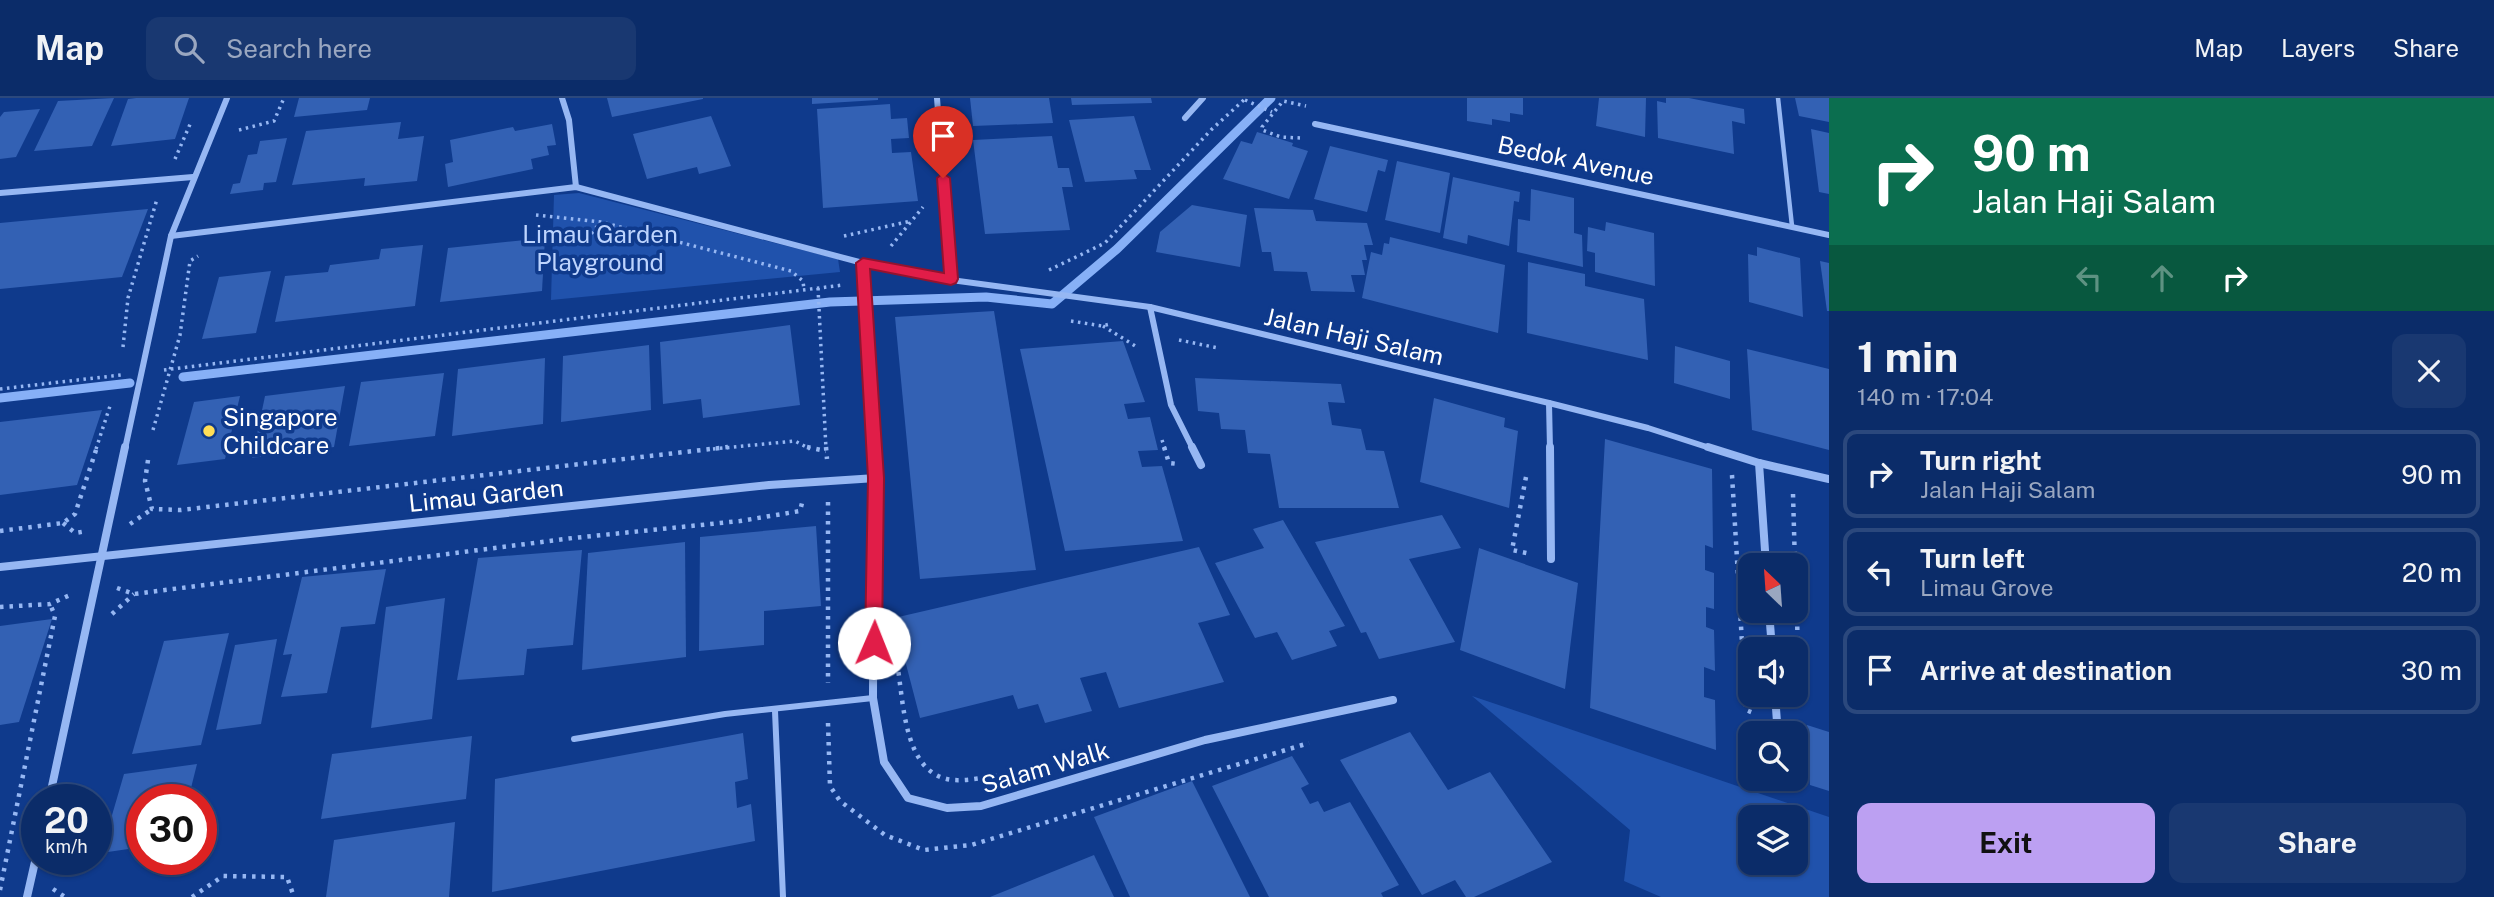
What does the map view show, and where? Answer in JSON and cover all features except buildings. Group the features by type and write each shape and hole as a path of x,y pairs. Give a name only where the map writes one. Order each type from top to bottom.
{"street":[{"path":"52,784 171,236 193,177 228,98"},
{"path":"562,98 569,120 576,187"},
{"path":"937,98 951,279"},
{"path":"1185,118 1203,98"},
{"name":"Bedok Avenue","path":"1315,124 1829,235"},
{"path":"0,193 193,177"},
{"path":"171,236 576,187 863,263"},
{"name":"Jalan Haji Salam","path":"863,263 951,279 1150,307 1648,428 1759,463 1829,479"},
{"name":"Salam Walk","path":"863,263 876,478 873,698 884,762 908,798 947,808 981,806 1205,740 1394,700"},
{"path":"1150,307 1171,405 1200,465"},
{"path":"1549,403 1551,559"},
{"path":"1759,463 1765,553"},
{"name":"Limau Garden","path":"0,567 769,485 876,478"},
{"path":"27,897 32,875"}],"lane":[{"path":"1779,98 1792,226"},
{"path":"574,739 725,714 775,711 873,698"},
{"path":"775,711 783,897"}],"path":[{"path":"234,132 274,121 284,98"},
{"path":"1047,271 1105,243 1211,130 1246,99 1272,112"},
{"path":"122,349 128,298 158,193 195,114"},
{"path":"891,247 925,201"},
{"path":"527,215 601,222 791,271 803,281 804,290"},
{"path":"843,236 912,221"},
{"path":"587,239 601,222"},
{"path":"150,441 173,369 190,261 210,250"},
{"path":"0,388 864,283"},
{"path":"818,288 828,481 830,786 840,801 885,835 924,850 971,845 1312,743"},
{"path":"115,388 121,362"},
{"path":"0,531 63,523 75,514 111,401"},
{"path":"148,454 145,481 152,509 181,510 770,442 795,440 811,449 826,451"},
{"path":"1732,473 1746,710 1774,721"},
{"path":"1792,489 1795,553"},
{"path":"0,607 50,604 66,596 121,587 134,594 573,538 740,522 800,511 803,500"},
{"path":"815,500 828,501"},
{"path":"0,890 55,616 50,604"},
{"path":"896,655 913,752 931,774 954,780 1013,773"},
{"path":"192,897 223,876 287,877 294,897"},
{"path":"52,889 65,897"}],"green space":[{"name":"Limau Garden Playground","path":"579,193 838,259 840,272 551,300 554,195"},
{"path":"1472,696 1738,786 1738,791 1752,791 1794,805 1738,805 1738,875 1808,875 1808,810 1829,817 1829,897 1661,897 1624,881 1630,830"}],"waterway":[{"path":"183,377 830,302 986,297 1052,304 1117,249 1271,98"},
{"path":"0,398 130,383"}],"place":[{"name":"Singapore Childcare","path":"209,431"}],"route":[{"path":"874,643 876,478 863,263 951,279 943,178"}]}
